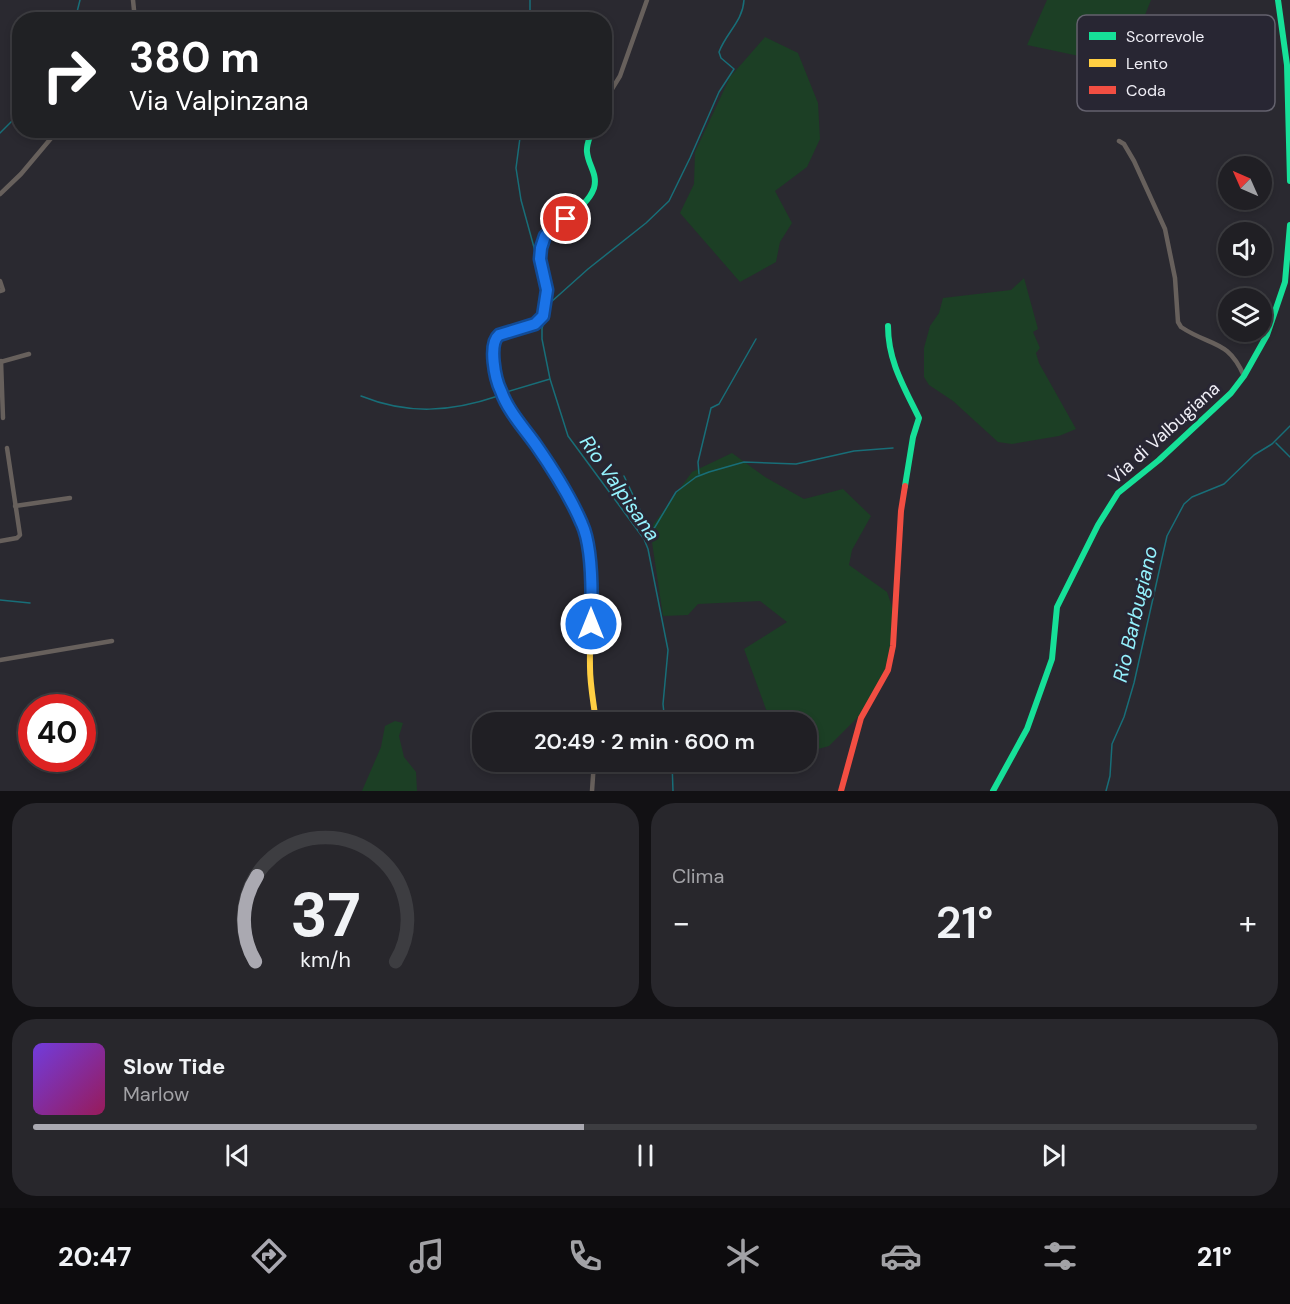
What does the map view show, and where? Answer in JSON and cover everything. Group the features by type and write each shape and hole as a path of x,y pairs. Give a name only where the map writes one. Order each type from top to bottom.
{"street":[{"path":"612,88 620,75 647,0"},
{"path":"1278,0 1287,65 1290,181"},
{"path":"0,194 21,174 51,138"},
{"path":"590,138 587,155 595,176 593,190 582,205 545,236 541,248 540,259 547,290 543,316 535,324 499,335 495,338 493,348 496,378 501,392 538,447 583,526 592,605 590,662 595,712"},
{"path":"1119,141 1124,144 1134,161 1165,229 1175,278 1181,327 1229,351 1237,360 1244,376"},
{"name":"Via di Valbugiana","path":"993,791 1027,729 1052,659 1057,607 1098,525 1118,493 1159,460 1231,393 1244,376 1267,335 1285,282 1290,225"},
{"path":"0,281 3,290 0,291"},
{"path":"840,791 861,718 888,670 892,646 901,510 913,437 919,418 895,368 888,345 888,326"},
{"path":"3,418 0,362 29,354"},
{"path":"0,541 17,538 20,535 6,448"},
{"path":"15,506 70,498"},
{"path":"0,660 112,641"},
{"path":"592,791 593,772"}],"green space":[{"path":"1047,0 1151,0 1145,15 1077,15 1077,56 1027,45"},
{"path":"765,37 798,53 818,103 820,139 807,167 775,191 792,223 780,242 776,262 740,282 680,213 694,184 695,152 730,77"},
{"path":"1024,278 1038,329 1033,332 1040,348 1036,353 1039,363 1076,429 1059,436 1012,444 998,442 953,401 929,385 924,377 924,348 930,326 939,313 943,298 1011,290"},
{"path":"732,453 765,477 804,499 843,489 871,516 852,550 849,565 887,592 896,618 885,670 861,714 829,746 817,749 817,712 767,712 744,649 787,622 760,601 698,604 688,615 663,616 650,529 692,472"},
{"path":"395,721 403,723 399,736 404,757 416,772 417,791 362,791 381,747 385,726"}],"waterway":[{"path":"77,12 80,0"},
{"name":"Rio Valpisana","path":"530,0 530,12"},
{"path":"550,303 669,201 719,92 734,69 721,58 719,52 741,14 744,0"},
{"path":"0,133 12,121"},
{"name":"Rio Valpisana","path":"520,138 516,168 521,200 538,262"},
{"name":"Rio Valpisana","path":"548,299 550,307 542,328 542,339 550,379 568,436 644,539 648,549 668,650 664,712"},
{"path":"699,474 698,462 711,408 719,404 756,339"},
{"path":"503,393 550,379"},
{"path":"361,396 413,409 446,408 498,396"},
{"name":"Rio Barbugiano","path":"1106,791 1110,776 1112,744 1124,717 1134,683 1167,536 1184,504 1192,497 1224,484 1254,455 1272,444 1290,426"},
{"path":"1276,443 1290,457"},
{"path":"645,538 655,527 676,492 696,477 709,472 744,462 796,464 854,451 893,448"},
{"path":"624,476 650,531"},
{"path":"0,600 30,603"},
{"name":"Rio Valpisana","path":"672,772 673,791"}],"traffic: fast":[{"path":"1278,0 1287,65 1290,181"},
{"path":"585,535 566,493 501,391 493,354 499,335 531,326 542,317 546,298 541,262 543,241 554,227 590,197 595,178 588,157 590,138"},
{"path":"993,791 1027,729 1052,659 1057,607 1098,525 1118,493 1159,460 1231,393 1244,376 1267,335 1285,282 1290,225"},
{"path":"888,326 894,362 919,418 913,437 905,486"}],"traffic: slow":[{"path":"585,535 590,568 590,674 594,712"}],"traffic: jam":[{"path":"841,791 861,718 888,670 893,646 901,511 905,486"}],"route":[{"path":"566,219 545,236 541,248 540,259 547,290 547,302 543,316 535,324 499,335 495,338 493,348 496,378 508,406 538,447 583,526 590,574 591,624"}]}
